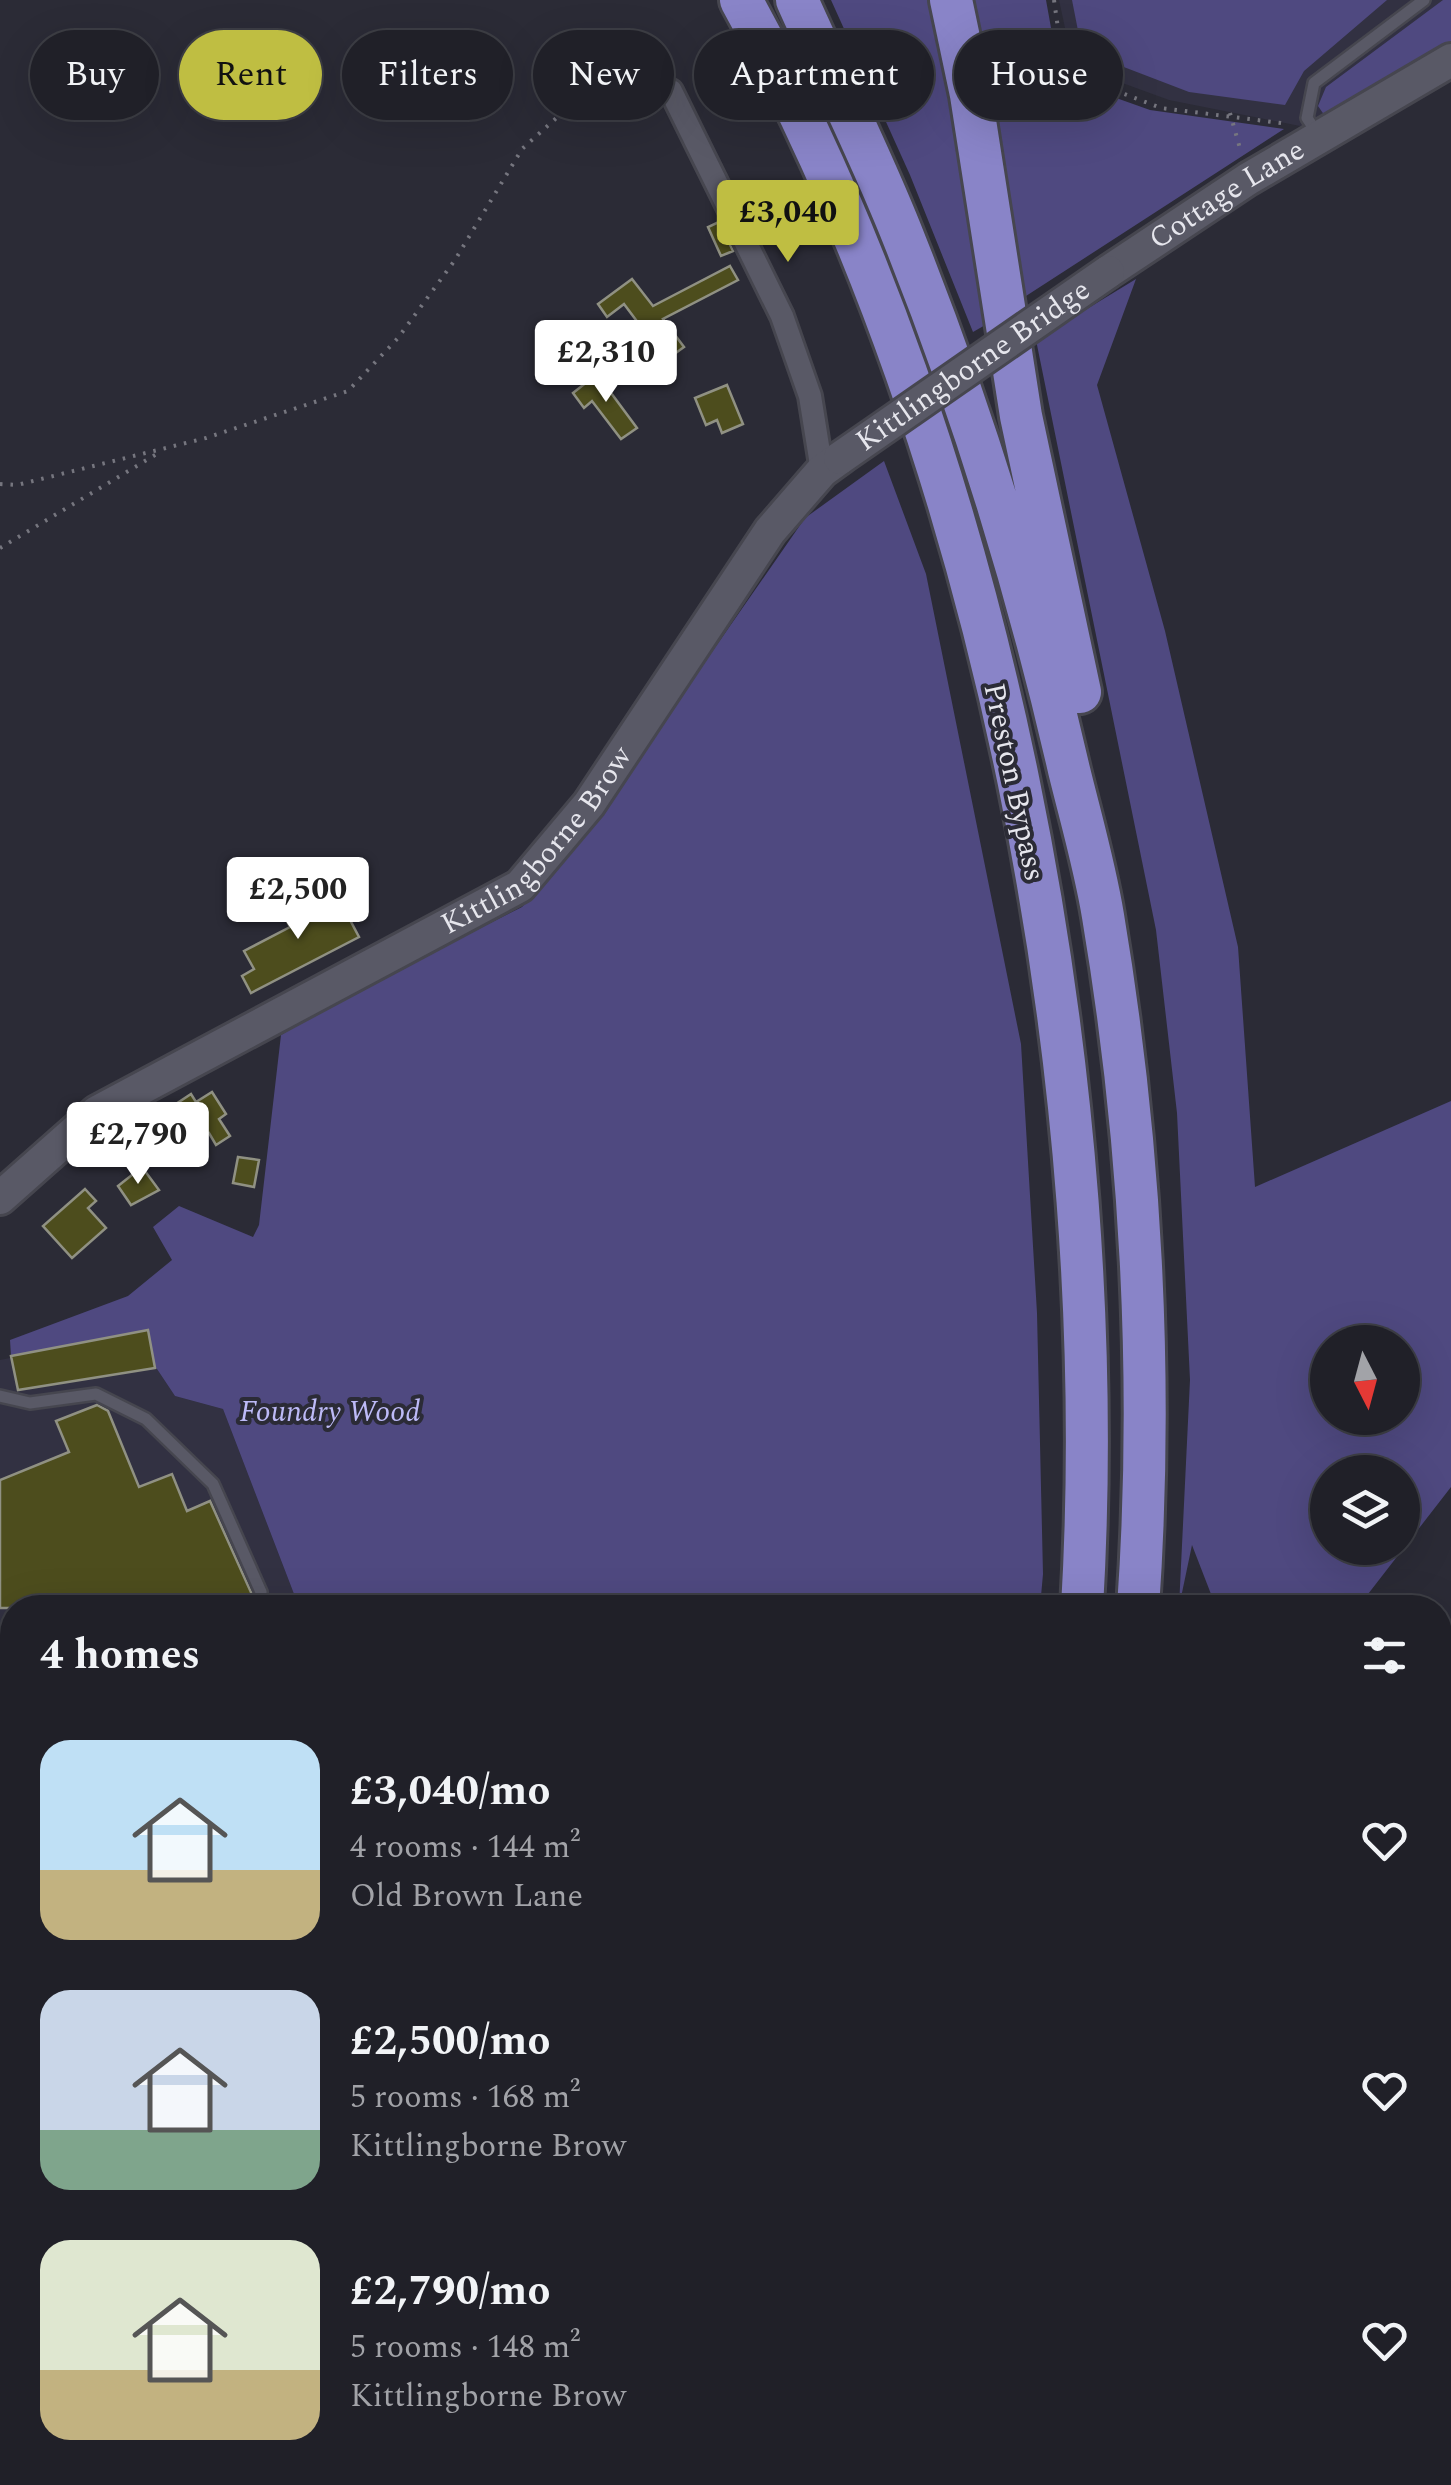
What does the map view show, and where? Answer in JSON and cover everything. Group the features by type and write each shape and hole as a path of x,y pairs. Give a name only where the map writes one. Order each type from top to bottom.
{"highway":[{"name":"Preston Bypass","path":"739,0 802,117 886,321 960,544 1028,826 1070,1106 1083,1293 1086,1532 1083,1595"},
{"name":"Preston Bypass","path":"797,0 906,242 982,456 1043,656 1103,913 1121,1042 1139,1257 1144,1530 1139,1595"},
{"path":"950,0 971,96 1021,416 1123,900 1144,1045 1162,1212 1168,1346 1164,1595"}],"street":[{"name":"Cottage Lane","path":"1108,272 1248,179 1451,60"},
{"path":"674,98 734,211 782,316 831,464"},
{"name":"Kittlingborne Bridge","path":"831,464 1108,272"},
{"name":"Kittlingborne Brow","path":"0,1198 97,1112 520,886 589,804 770,531 831,464"}],"lane":[{"path":"1320,137 1307,118 1314,84 1424,0"},
{"path":"0,1396 30,1403 96,1394 146,1419 213,1484 261,1592"}],"path":[{"path":"1054,0 1064,71 1162,108 1230,113 1310,128 1320,137"},
{"path":"1230,113 1248,179"},
{"path":"0,484 16,484 164,449 348,391 398,338 455,260 522,149 554,120"},
{"path":"0,548 164,449"}],"shaded area":[{"path":"1059,0 1451,0 1451,49 1310,128 1169,100 1123,83 1123,30 1065,30"},
{"path":"148,1330 155,1366 175,1396 223,1409 294,1595 0,1595 0,1360"}],"green space":[{"path":"831,0 932,0 987,324 973,332 885,120 934,120 934,30 845,30"},
{"path":"973,0 1046,0 1051,30 978,30"},
{"path":"1072,0 1387,0 1304,71 1285,105 1189,92 1123,67 1123,30 1078,30"},
{"path":"1443,0 1451,0 1451,48 1327,119 1318,106 1326,87"},
{"path":"1123,100 1150,110 1284,129 1026,296 994,120 1123,120"},
{"path":"1136,279 1097,385 1165,631 1238,947 1255,1187 1451,1101 1451,1487 1420,1527 1420,1455 1310,1455 1310,1565 1391,1565 1367,1595 1211,1595 1192,1545 1180,1595 1190,1380 1177,1113 1156,930 1036,340"},
{"name":"Foundry Wood","path":"884,461 926,574 1021,1044 1037,1313 1041,1595 294,1595 223,1409 175,1396 155,1366 148,1330 11,1356 10,1340 128,1296 172,1260 153,1227 179,1206 253,1237 259,1225 281,1035 344,997 522,907 575,849 805,518"}],"building":[{"path":"719,222 733,251 721,256 708,227"},
{"path":"730,266 738,280 663,319 684,347 666,360 624,304 607,317 598,304 632,279 653,306"},
{"path":"597,374 637,428 621,439 592,401 584,408 573,393"},
{"path":"727,385 743,424 722,433 717,420 706,425 695,398"},
{"path":"302,894 314,917 341,903 359,937 251,993 242,976 254,969 244,951 290,927 279,906"},
{"path":"212,1092 226,1114 219,1119 230,1136 216,1145 209,1133 177,1153 159,1124 180,1111 176,1104 191,1094 196,1102"},
{"path":"238,1157 259,1160 254,1187 233,1183"},
{"path":"142,1167 159,1190 131,1205 118,1186"},
{"path":"85,1189 96,1201 88,1208 106,1228 72,1258 43,1226"},
{"path":"148,1330 155,1368 18,1390 11,1356"},
{"path":"97,1405 108,1411 139,1487 172,1474 187,1511 210,1501 252,1595 0,1595 0,1480 69,1452 56,1421"}]}
